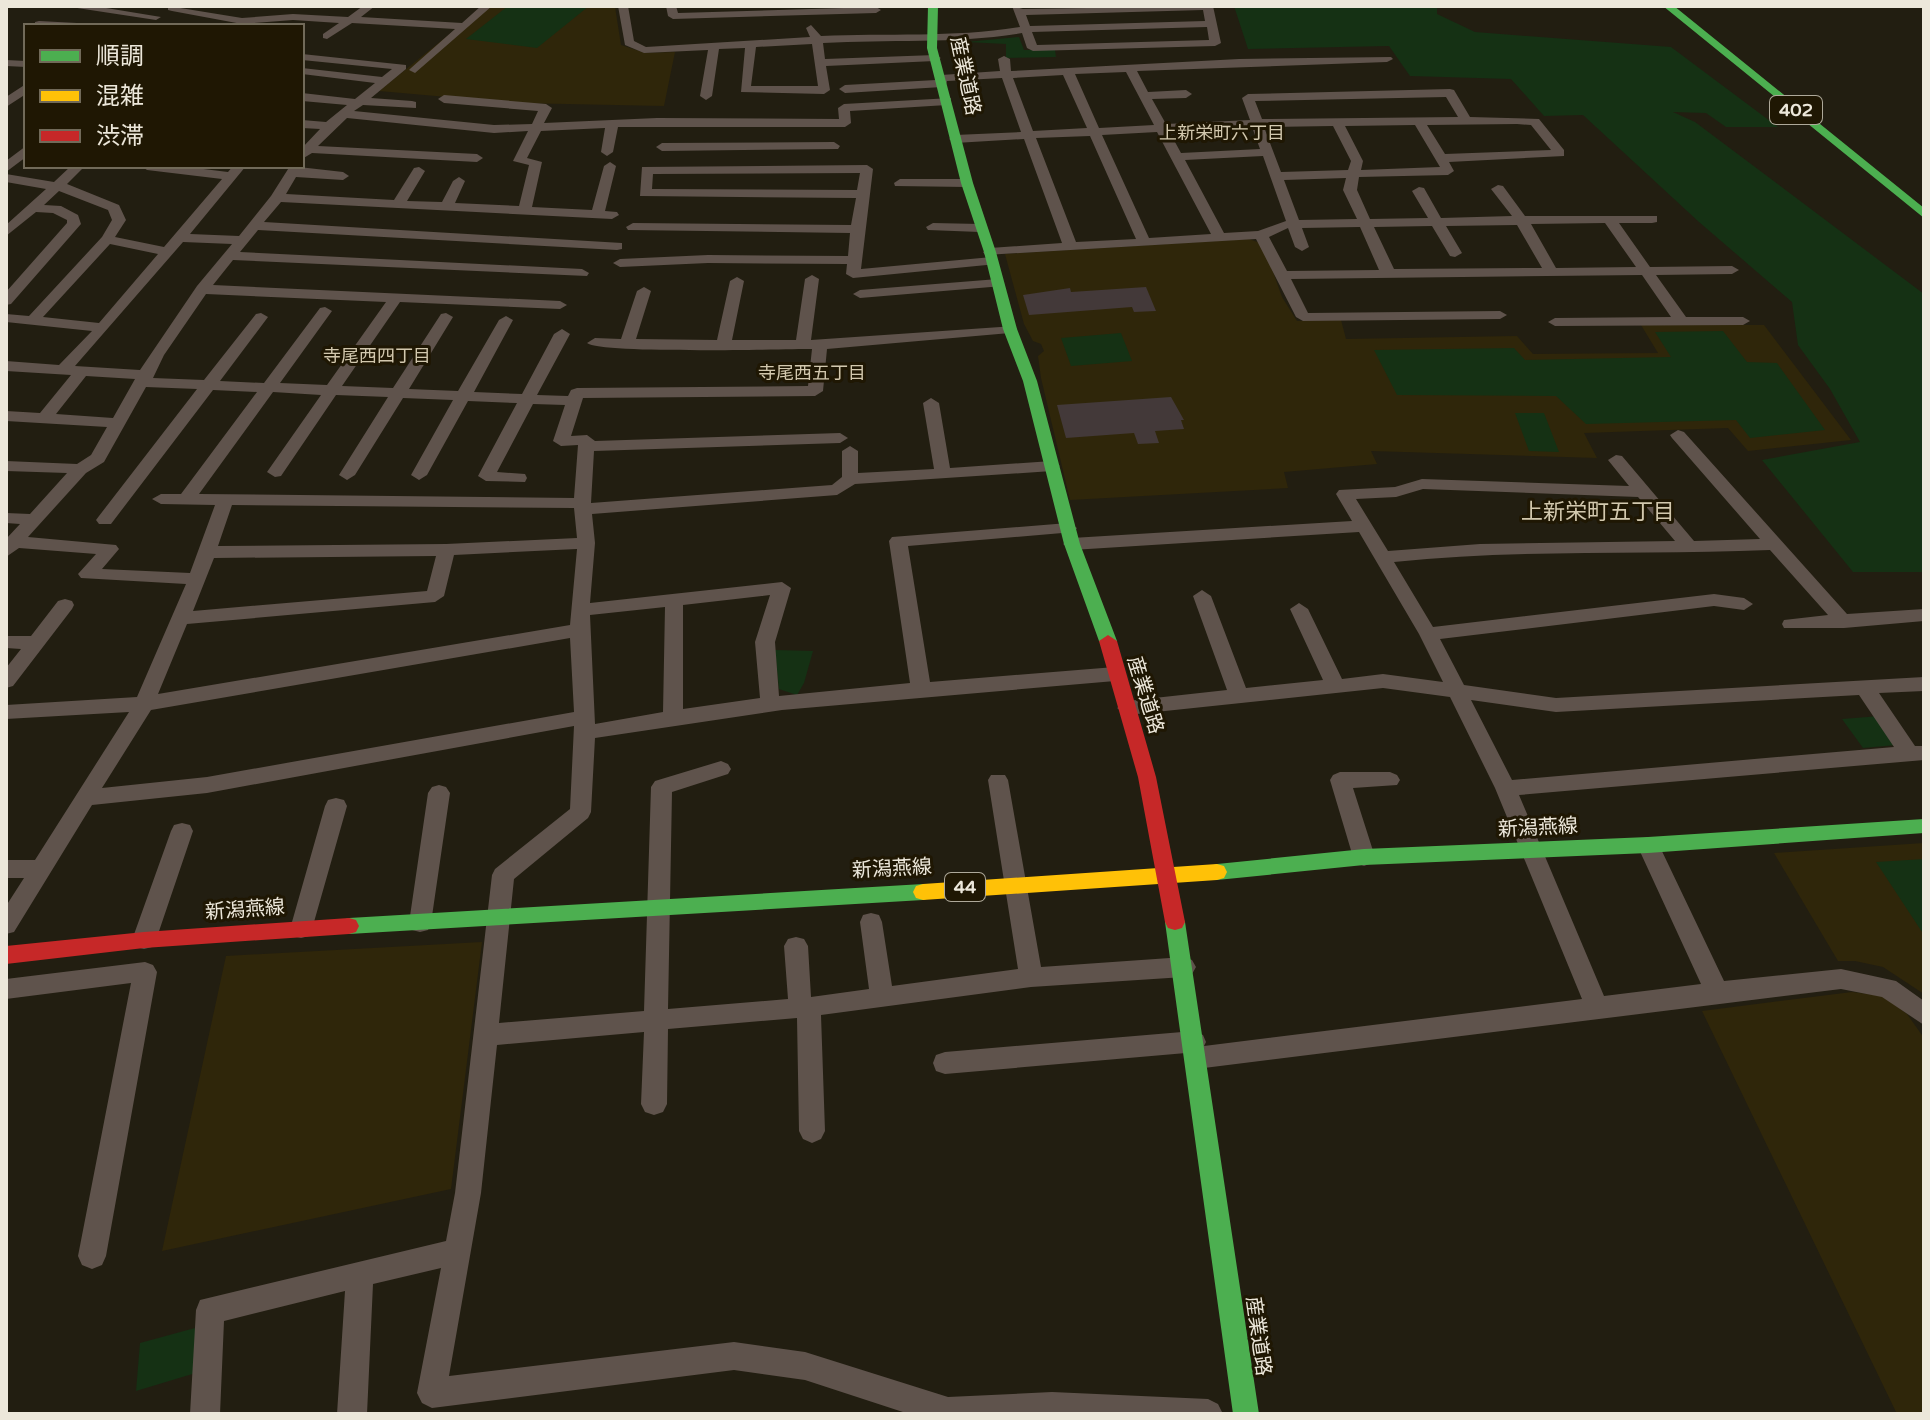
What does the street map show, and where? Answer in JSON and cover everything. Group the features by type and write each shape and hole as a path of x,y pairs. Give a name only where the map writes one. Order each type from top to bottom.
{"main road":[{"name":"産業道路","path":"933,6 935,58 967,183 1010,329 1030,381 1070,536 1099,612 1147,777 1184,967 1246,1414"},
{"name":"402","path":"1668,6 1924,214"},
{"name":"新潟燕線","path":"6,955 144,940 301,929 658,905 1165,877 1364,857 1648,845 1924,826"}],"street":[{"path":"69,6 114,8 156,17"},
{"path":"281,24 310,6"},
{"path":"327,36 370,6"},
{"path":"415,70 487,6"},
{"path":"623,6 629,43 644,50 817,40 980,37 1027,29 1211,24"},
{"path":"671,6 673,16 698,11 774,10 798,13 876,10"},
{"path":"1208,6 1215,43 1033,48 1018,9 1208,6"},
{"path":"144,24 174,7 244,24 293,17 462,26"},
{"path":"751,44 745,90 824,90 817,40 809,23 798,13"},
{"path":"197,24 211,16"},
{"path":"706,96 714,46"},
{"path":"304,57 402,67 329,126 304,152"},
{"path":"820,63 935,58"},
{"path":"1004,59 1006,74 1070,246"},
{"path":"344,114 494,129 845,123 844,108 1006,74 1239,62 1387,59"},
{"path":"1317,60 1324,76"},
{"path":"1239,62 1246,80"},
{"path":"1129,67 1219,236"},
{"path":"1067,70 1144,241"},
{"path":"304,71 385,81"},
{"path":"845,89 943,87"},
{"path":"6,103 24,91"},
{"path":"1302,247 1279,176 1265,152 1248,98 1450,93 1466,120"},
{"path":"1146,96 1186,94"},
{"path":"304,97 412,105"},
{"path":"444,99 546,108 519,161 536,162 524,211"},
{"path":"955,139 1257,123 1466,120 1535,122 1560,153 1443,158"},
{"path":"1279,176 1448,171 1419,121"},
{"path":"779,146 782,122"},
{"path":"1337,122 1357,161 1350,190 1389,275"},
{"path":"304,124 329,126"},
{"path":"607,152 612,125"},
{"path":"662,147 834,146"},
{"path":"6,168 24,152"},
{"path":"304,152 477,158"},
{"path":"1177,157 1265,152"},
{"path":"277,198 604,215 610,166"},
{"path":"6,232 77,168"},
{"path":"183,168 236,171"},
{"path":"863,194 645,193 647,170 867,169 853,274 1070,246 1261,235 1282,225 1293,224 1652,219"},
{"path":"10,547 80,469 98,458 156,355 202,289 277,198 294,170 343,176"},
{"path":"63,370 103,328 236,171"},
{"path":"397,206 419,171"},
{"path":"6,178 73,189 114,208 119,220 107,239 33,320"},
{"path":"447,207 459,181"},
{"path":"900,183 967,183"},
{"path":"1498,189 1522,221 1552,273"},
{"path":"1419,191 1455,253"},
{"path":"6,301 74,224 73,218 56,209 32,208"},
{"path":"1609,219 1682,321"},
{"path":"255,226 617,246"},
{"path":"633,227 857,229"},
{"path":"933,227 980,228"},
{"path":"1261,235 1303,317 1500,315"},
{"path":"179,238 243,240"},
{"path":"107,239 167,252"},
{"path":"230,256 582,273"},
{"path":"620,263 708,259 853,260"},
{"path":"1282,275 1732,270"},
{"path":"812,279 811,344 815,391 577,393 561,441 587,440 582,506 586,543 580,620 584,725 580,812 503,875 468,1193 432,1393 734,1356 805,1366 948,1412 1052,1407 1208,1414"},
{"path":"724,344 737,281"},
{"path":"860,294 998,283"},
{"path":"202,289 560,305"},
{"path":"626,345 644,291"},
{"path":"275,472 397,296"},
{"path":"185,501 325,311"},
{"path":"105,520 261,317"},
{"path":"347,475 446,317"},
{"path":"6,318 103,328"},
{"path":"419,475 506,320"},
{"path":"1555,322 1743,321"},
{"path":"595,343 811,344 1010,329"},
{"path":"519,478 486,476 562,334"},
{"path":"6,384 14,366 268,388 575,401"},
{"path":"45,418 82,371"},
{"path":"931,403 943,475"},
{"path":"6,416 119,423"},
{"path":"1678,435 1844,622"},
{"path":"587,446 845,444 850,479"},
{"path":"1616,460 1690,548"},
{"path":"6,466 80,469"},
{"path":"161,499 582,506 837,490 850,479 1052,466"},
{"path":"1597,1007 1506,788 1458,690 1345,494 1396,492 1422,484 1642,492"},
{"path":"6,925 144,704 197,579 225,501"},
{"path":"6,518 35,520"},
{"path":"921,689 898,541 1362,526"},
{"path":"206,552 446,550 586,543"},
{"path":"1383,557 1436,550 1690,548 1774,544"},
{"path":"10,547 110,549 87,574 197,579"},
{"path":"181,618 435,596 446,550"},
{"path":"6,712 144,704 674,600 782,588 765,642 770,704"},
{"path":"1202,596 1239,695"},
{"path":"673,715 674,600"},
{"path":"1428,634 1714,600 1744,604"},
{"path":"6,681 65,605"},
{"path":"1299,609 1335,685"},
{"path":"1791,624 1924,615"},
{"path":"6,642 36,643"},
{"path":"86,798 207,785 584,725 921,689 1115,674"},
{"path":"1127,708 1383,681 1556,705 1924,684"},
{"path":"1866,689 1917,753"},
{"path":"1506,788 1917,753"},
{"path":"654,1104 662,787 721,769"},
{"path":"998,780 1031,977"},
{"path":"1364,857 1340,780 1390,780"},
{"path":"420,923 439,793"},
{"path":"301,929 336,806"},
{"path":"144,940 182,831"},
{"path":"1648,845 1717,992"},
{"path":"6,869 42,869"},
{"path":"871,922 882,995"},
{"path":"796,946 804,1007 812,1131"},
{"path":"486,1035 804,1007 1031,977 1184,967"},
{"path":"6,989 145,972 92,1256"},
{"path":"945,1063 1195,1050 1841,979 1888,988 1924,1015"},
{"path":"205,1414 210,1310 457,1251"},
{"path":"352,1414 360,1275"}],"shaded area":[{"path":"492,6 625,6 615,7 621,45 645,53 675,52 664,106 517,103 379,91 457,28"},
{"path":"1249,239 1263,244 1282,297 1297,321 1341,320 1346,339 1517,336 1533,354 1658,353 1641,325 1764,325 1851,440 1748,451 1728,428 1584,433 1597,458 1371,451 1377,464 1284,472 1288,488 1070,500 1041,378 1038,356 1044,351 1041,344 1033,341 1024,324 1005,254"},
{"path":"1924,843 1924,994 1883,967 1838,961 1774,853"},
{"path":"482,942 451,1189 162,1251 226,956"},
{"path":"1852,992 1883,996 1907,1014 1924,1038 1924,1414 1897,1414 1702,1011"}],"green space":[{"path":"508,6 589,6 537,48 466,39"},
{"path":"1234,6 1437,6 1437,14 1475,32 1671,47 1778,127 1726,127 1706,113 1673,112 1695,122 1924,294 1924,572 1853,572 1762,460 1860,442 1830,389 1798,345 1792,302 1583,115 1544,116 1511,79 1410,76 1389,46 1248,49"},
{"path":"1019,37 1024,50 1055,50 1056,57 1006,58 1006,44 966,42"},
{"path":"1723,331 1747,362 1777,363 1825,430 1750,438 1736,420 1586,424 1556,396 1397,395 1374,350 1514,348 1525,360 1671,357 1655,332"},
{"path":"1121,333 1132,361 1071,366 1061,338"},
{"path":"1515,413 1544,413 1559,452 1529,451"},
{"path":"775,650 813,651 804,683 797,695 779,689"},
{"path":"1880,716 1896,745 1863,748 1842,719"},
{"path":"1924,859 1924,935 1876,862"},
{"path":"195,1328 199,1372 136,1391 140,1343"}],"building":[{"path":"1146,287 1156,311 1134,312 1132,307 1029,315 1023,295 1070,288 1071,292"},
{"path":"1171,397 1184,420 1181,420 1184,429 1155,431 1159,443 1138,444 1134,433 1066,438 1057,405"}],"traffic: fast":[{"path":"933,6 932,48 967,183 990,252 1010,329 1030,381 1072,544 1108,641"},
{"path":"1668,6 1924,214"},
{"path":"1217,872 1364,857 1648,845 1924,826"},
{"path":"349,926 923,892"},
{"path":"1175,922 1246,1414"}],"traffic: slow":[{"path":"923,892 1217,872"}],"traffic: jam":[{"path":"1108,641 1147,777 1175,922"},
{"path":"6,955 144,940 349,926"}],"district":[{"name":"上新栄町六丁目","path":"1222,133"},
{"name":"寺尾西四丁目","path":"377,356"},
{"name":"寺尾西五丁目","path":"812,373"},
{"name":"上新栄町五丁目","path":"1598,512"}]}
